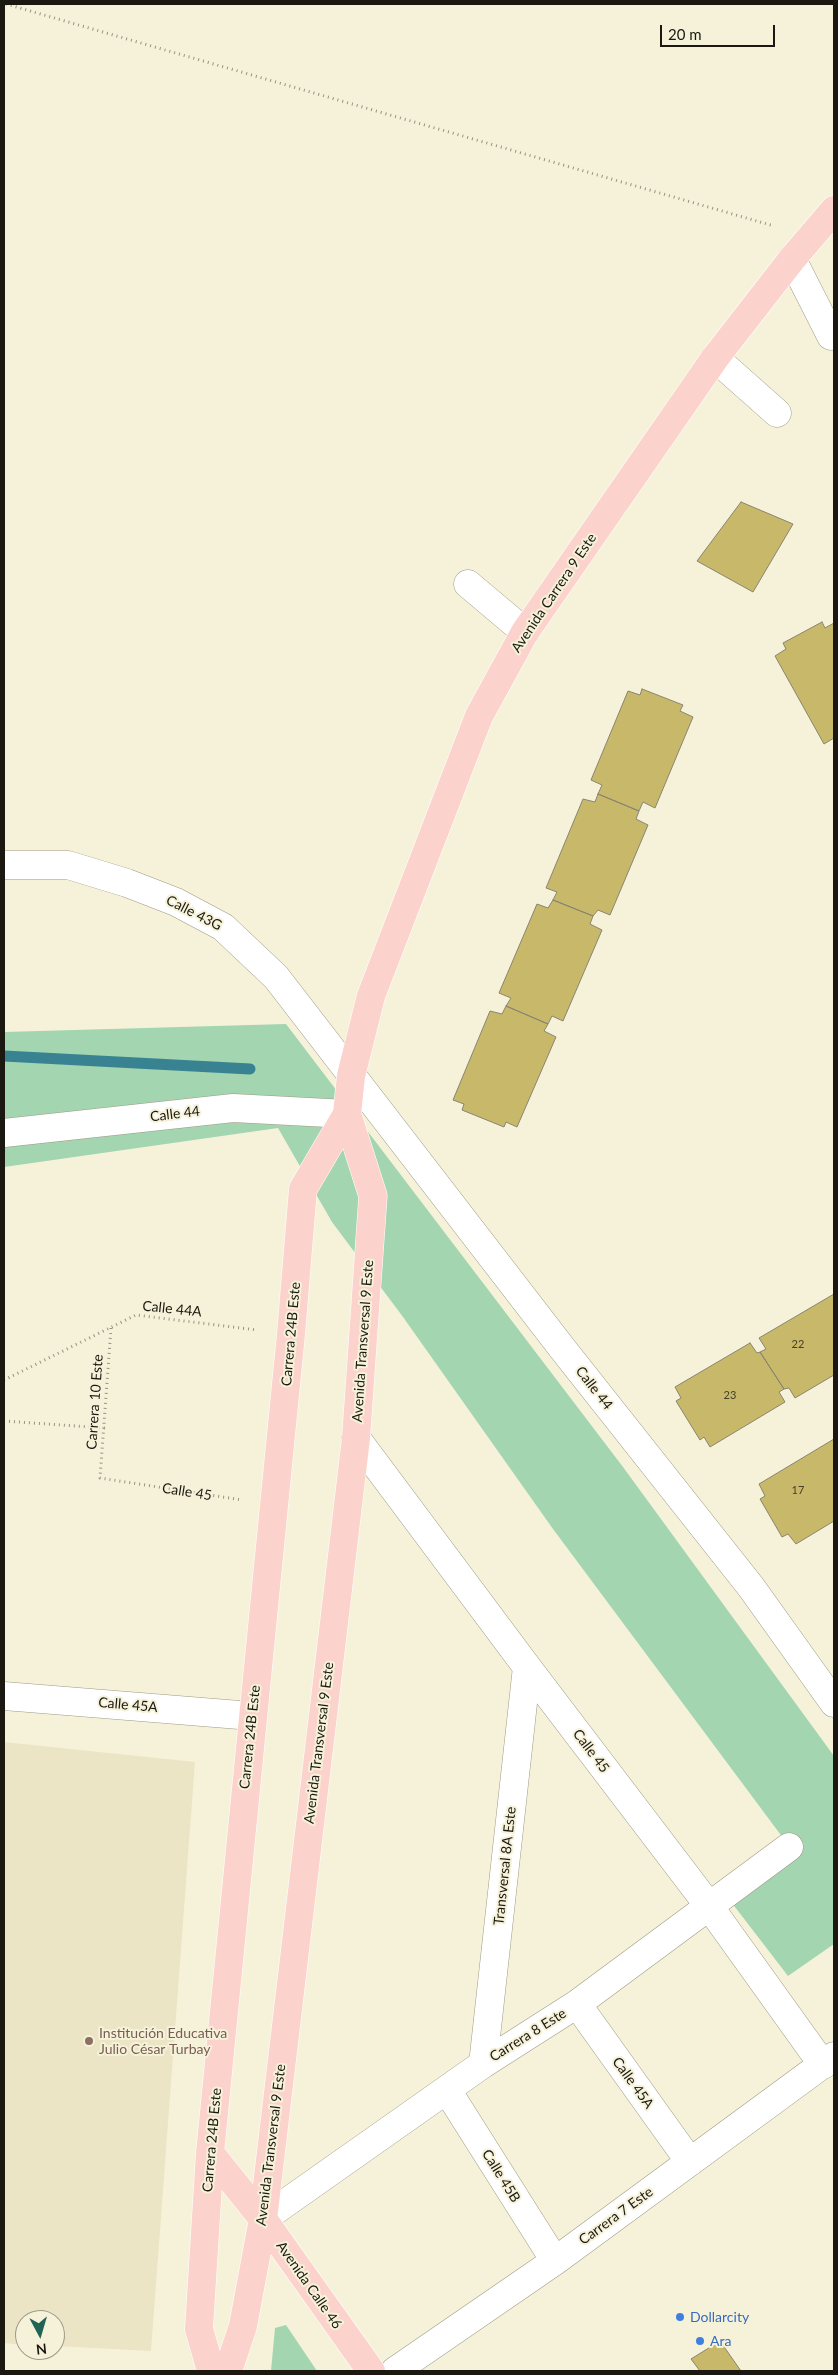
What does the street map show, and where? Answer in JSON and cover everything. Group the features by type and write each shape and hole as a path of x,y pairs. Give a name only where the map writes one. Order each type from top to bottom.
{"main road":[{"name":"Avenida Carrera 9 Este","path":"347,1114 351,1076 371,996 479,716 524,632 715,358 792,259 834,210"},
{"name":"Carrera 24B Este","path":"211,2371 199,2329 210,2153 291,1334 303,1189 347,1114"},
{"name":"Avenida Transversal 9 Este","path":"228,2371 243,2326 262,2219 356,1438 373,1196 347,1114"},
{"name":"Avenida Calle 46","path":"210,2153 262,2219 371,2371"}],"street":[{"path":"792,259 831,336"},
{"path":"715,358 776,413"},
{"path":"468,584 524,632"},
{"name":"Calle 43G","path":"4,865 68,865 127,883 176,902 223,927 276,977 351,1076"},
{"name":"Calle 44","path":"351,1076 751,1587 834,1703"},
{"name":"Calle 44","path":"4,1133 233,1108 347,1114"},
{"name":"Calle 45","path":"356,1438 527,1668 828,2060"},
{"name":"Transversal 8A Este","path":"483,2064 527,1668"},
{"name":"Calle 45A","path":"8,1692 252,1716"},
{"name":"Carrera 8 Este","path":"262,2219 483,2064 577,2004 789,1846"},
{"name":"Calle 45A","path":"577,2004 690,2162"},
{"name":"Carrera 7 Este","path":"395,2371 555,2261 828,2060"},
{"name":"Calle 45B","path":"447,2090 555,2261"}],"path":[{"path":"6,4 811,237"},
{"name":"Calle 44A","path":"4,1380 136,1316 291,1334"},
{"name":"Carrera 10 Este","path":"100,1478 111,1328"},
{"path":"4,1421 105,1428"},
{"name":"Calle 45","path":"100,1478 274,1505"}],"shaded area":[{"name":"Institución Educativa Julio César Turbay","path":"4,1742 195,1762 151,2351 65,2347 65,2310 15,2310 15,2344 4,2343"}],"green space":[{"path":"286,1024 623,1467 834,1756 834,1944 788,1976 725,1894 789,1846 553,1529 403,1317 332,1222 278,1128 4,1167 4,1032"},
{"path":"286,2325 317,2371 271,2371 275,2328"}],"building":[{"path":"741,502 793,524 753,592 697,561"},
{"path":"822,622 825,628 834,623 834,738 824,744 775,656 786,649 783,643"},
{"path":"642,689 683,705 680,711 693,717 655,808 643,802 639,811 598,794 602,785 591,780 628,691 640,695"},
{"path":"598,794 639,811 636,819 648,825 610,915 598,910 593,916 553,900 557,892 546,888 583,799 595,802"},
{"path":"553,900 593,916 590,924 602,930 563,1021 552,1016 548,1024 506,1006 511,998 499,993 537,904 548,908"},
{"path":"506,1006 548,1024 544,1031 556,1037 517,1127 506,1122 504,1127 462,1110 464,1104 453,1100 490,1011 502,1014"},
{"path":"834,1294 834,1375 795,1398 789,1388 784,1389 760,1352 766,1349 759,1338"},
{"path":"750,1343 757,1353 760,1352 784,1389 779,1392 785,1402 710,1447 704,1437 700,1440 676,1401 681,1398 675,1387"},
{"path":"834,1439 834,1521 796,1544 788,1534 782,1537 760,1499 765,1496 759,1484"},
{"path":"720,2341 741,2371 700,2371 691,2359"}],"waterway":[{"path":"4,1056 250,1069"}],"place":[{"name":"Institución Educativa Julio César Turbay","path":"89,2041"},
{"name":"Dollarcity","path":"680,2317"},
{"name":"Ara","path":"700,2341"}]}
